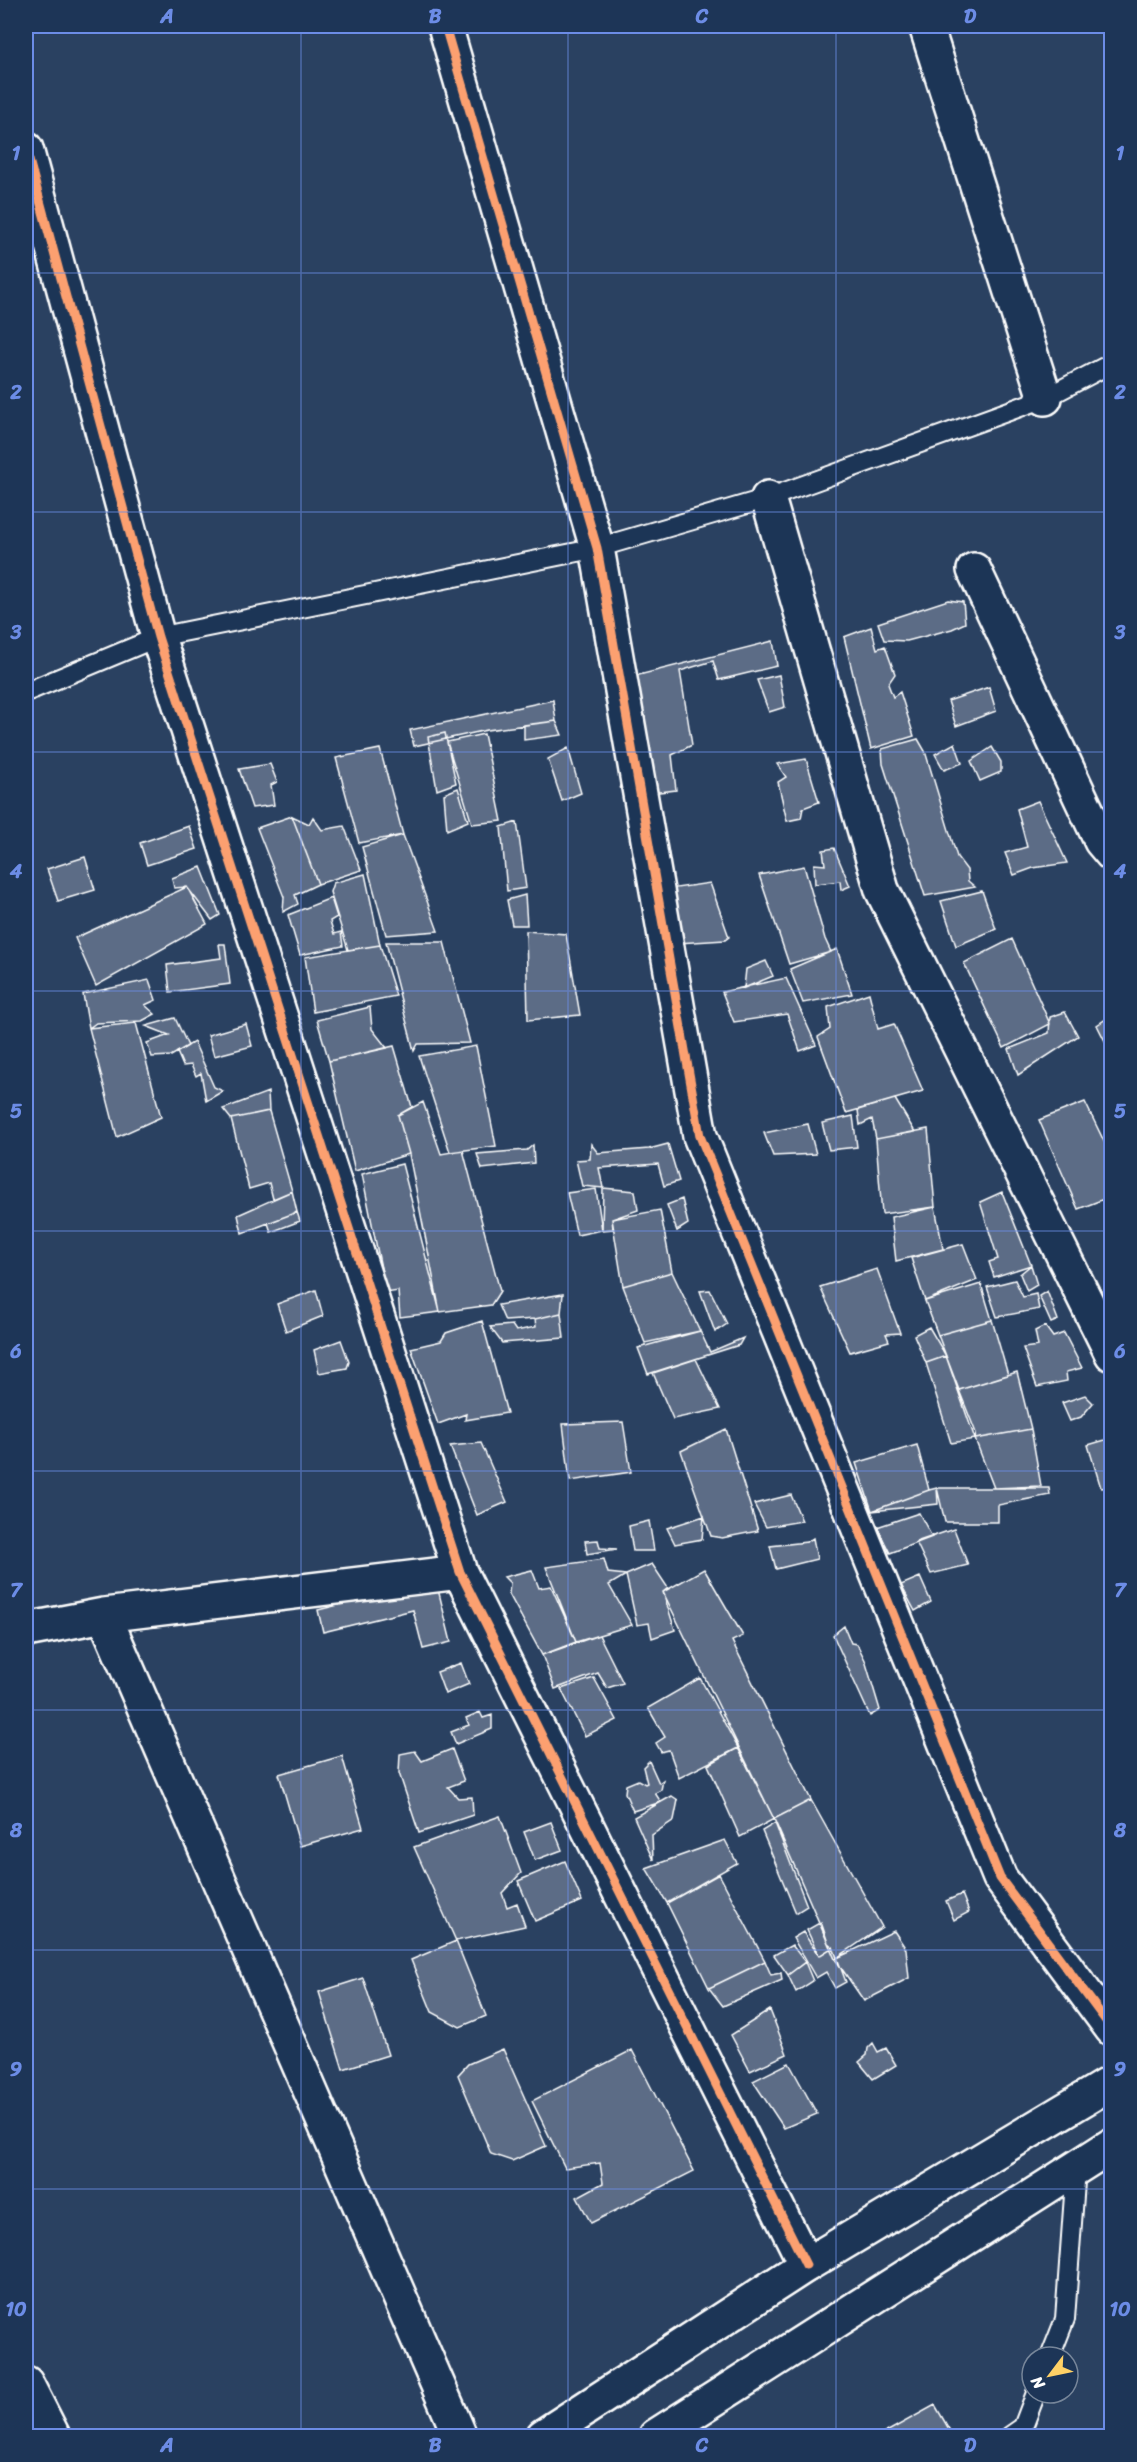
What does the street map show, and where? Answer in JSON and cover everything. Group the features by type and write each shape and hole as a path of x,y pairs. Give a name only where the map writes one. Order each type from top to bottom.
{"street":[{"path":"445,26 597,548 700,1136 1000,1878 1112,2029"},
{"path":"926,26 1045,398"},
{"path":"26,149 158,637 460,1572 806,2265"},
{"path":"768,498 882,890 1112,1353"},
{"path":"974,570 1101,841 1112,854"},
{"path":"26,1630 104,1615 460,1572"},
{"path":"104,1615 460,2436"},
{"path":"543,2436 806,2265 1112,2082"},
{"path":"656,2436 1112,2145"},
{"path":"26,2383 53,2436"}],"lane":[{"path":"26,692 158,637 597,548 768,498 1045,398 1112,363"},
{"path":"1055,2345 1065,2319 1076,2168"},
{"path":"1010,2436 1023,2427 1031,2405"}],"building":[{"path":"948,600 963,602 965,623 952,629 907,641 884,640 878,623"},
{"path":"871,627 877,649 885,646 895,674 888,684 893,697 900,692 914,736 871,749 844,637"},
{"path":"773,641 777,666 719,680 713,661 680,671 692,745 672,755 676,790 651,793 627,678"},
{"path":"779,675 785,707 769,712 757,680"},
{"path":"989,687 996,711 956,726 948,701"},
{"path":"553,700 556,721 487,730 414,746 410,730"},
{"path":"556,721 562,735 524,740 524,725"},
{"path":"445,733 456,783 437,790 428,737"},
{"path":"484,734 502,821 472,824 447,742"},
{"path":"918,739 925,751 957,857 967,870 968,881 975,887 925,896 883,764 882,749"},
{"path":"955,743 962,763 944,770 935,754"},
{"path":"992,747 1001,762 1001,772 980,781 971,761"},
{"path":"568,748 581,793 562,801 548,759"},
{"path":"380,749 403,835 359,843 336,758"},
{"path":"806,759 819,802 803,808 801,818 787,821 778,782 786,777 777,764"},
{"path":"270,764 277,782 271,785 274,805 252,808 239,769"},
{"path":"458,788 468,821 447,830 444,794"},
{"path":"1038,801 1067,863 1033,868 1014,875 1005,853 1027,847 1017,809"},
{"path":"292,816 318,884 295,895 298,904 283,912 284,897 257,828"},
{"path":"292,816 309,824 313,817 322,830 344,826 361,870 318,884"},
{"path":"517,822 526,888 507,891 501,827"},
{"path":"189,826 197,849 147,865 140,843"},
{"path":"403,835 438,931 386,935 362,847"},
{"path":"834,848 850,886 841,890 840,881 815,884 814,864 825,865 823,850"},
{"path":"85,857 95,890 58,901 47,869"},
{"path":"804,866 825,939 831,952 789,964 759,875"},
{"path":"201,867 220,915 212,920 187,887 174,888 172,878"},
{"path":"365,874 380,945 348,950 330,892 333,883"},
{"path":"710,883 729,937 725,940 678,943 662,890"},
{"path":"187,887 207,924 96,986 75,938"},
{"path":"982,891 996,929 956,946 941,901"},
{"path":"525,895 527,925 512,925 507,900"},
{"path":"331,898 337,917 330,921 334,934 341,932 343,946 300,955 288,915"},
{"path":"526,931 566,934 580,1015 528,1020"},
{"path":"1012,939 1050,1024 1004,1048 964,963"},
{"path":"386,942 444,942 470,1043 418,1044 414,1051"},
{"path":"219,944 225,944 230,984 170,992 167,965 221,958"},
{"path":"380,945 396,996 313,1012 305,957"},
{"path":"837,949 852,994 803,1003 790,969"},
{"path":"766,961 773,976 744,988 746,969"},
{"path":"786,978 816,1045 800,1051 787,1014 734,1022 722,992"},
{"path":"149,980 156,1000 145,1005 155,1014 142,1021 96,1023 89,1028 83,994"},
{"path":"869,993 878,1029 894,1024 923,1091 846,1113 818,1037 830,1029 828,1007"},
{"path":"370,1007 372,1029 387,1048 329,1061 317,1020"},
{"path":"1065,1012 1078,1036 1018,1075 1009,1049 1049,1033 1050,1017"},
{"path":"1112,1015 1112,1039 1106,1043 1097,1025"},
{"path":"175,1018 188,1046 171,1056 152,1057 147,1043 169,1035 146,1026"},
{"path":"136,1023 161,1117 117,1137 89,1028"},
{"path":"246,1024 252,1046 214,1056 208,1035"},
{"path":"194,1042 214,1087 223,1091 206,1101 201,1073 196,1076 191,1065 183,1066 177,1052"},
{"path":"394,1046 412,1107 398,1115 409,1154 355,1171 329,1061"},
{"path":"476,1046 496,1146 450,1152 419,1056"},
{"path":"268,1092 269,1111 231,1119 223,1109"},
{"path":"895,1099 915,1132 876,1139 872,1119 860,1125 858,1110"},
{"path":"423,1102 441,1154 463,1150 500,1291 491,1305 440,1312 409,1154 398,1115"},
{"path":"1085,1102 1112,1158 1112,1192 1104,1199 1078,1209 1039,1120"},
{"path":"269,1111 292,1191 273,1199 269,1183 249,1189 231,1119"},
{"path":"853,1116 857,1147 829,1150 822,1123"},
{"path":"808,1124 816,1154 773,1156 764,1133"},
{"path":"928,1129 935,1207 882,1214 876,1139"},
{"path":"591,1144 598,1153 649,1149 668,1144 679,1181 664,1186 658,1164 599,1168 603,1188 582,1186 576,1160 590,1159"},
{"path":"533,1145 534,1163 482,1169 477,1154 527,1150"},
{"path":"402,1164 440,1312 400,1317 398,1291 386,1293 362,1174"},
{"path":"603,1188 635,1191 638,1210 612,1219 613,1229 602,1230"},
{"path":"596,1189 602,1230 577,1235 567,1193"},
{"path":"292,1191 297,1212 242,1233 238,1215"},
{"path":"1002,1192 1031,1265 994,1277 989,1262 998,1259 980,1202"},
{"path":"1112,1197 1112,1214 1104,1199"},
{"path":"682,1199 688,1224 677,1231 667,1205"},
{"path":"935,1207 943,1249 896,1261 891,1217"},
{"path":"660,1210 672,1272 623,1286 612,1219"},
{"path":"297,1212 300,1221 271,1232 268,1223"},
{"path":"963,1244 977,1280 925,1301 911,1258"},
{"path":"1031,1265 1037,1285 1027,1291 1020,1274"},
{"path":"877,1269 900,1333 886,1334 889,1341 850,1352 820,1287"},
{"path":"672,1272 700,1331 645,1343 623,1286"},
{"path":"1015,1280 1023,1297 1036,1294 1039,1309 997,1317 987,1287"},
{"path":"981,1284 992,1320 938,1335 925,1301"},
{"path":"316,1290 323,1316 286,1331 277,1304"},
{"path":"710,1290 727,1324 715,1332 700,1291"},
{"path":"1047,1291 1058,1320 1051,1323 1039,1296"},
{"path":"563,1294 561,1313 535,1319 505,1321 498,1305"},
{"path":"561,1313 564,1338 502,1343 490,1327 512,1325 516,1331 536,1327 535,1319"},
{"path":"992,1320 1008,1375 959,1390 938,1335"},
{"path":"482,1321 507,1413 465,1420 466,1414 438,1424 411,1348 441,1341 446,1333"},
{"path":"1045,1326 1053,1337 1064,1333 1082,1368 1066,1372 1067,1381 1037,1387 1023,1348 1038,1346 1035,1331"},
{"path":"929,1327 946,1356 926,1363 914,1335"},
{"path":"700,1331 710,1352 743,1338 739,1345 648,1374 638,1348"},
{"path":"341,1340 349,1362 347,1368 319,1373 314,1350"},
{"path":"946,1356 975,1439 951,1443 926,1363"},
{"path":"696,1359 720,1409 673,1419 653,1373"},
{"path":"1017,1372 1031,1429 975,1439 976,1433 959,1390"},
{"path":"1085,1395 1093,1403 1081,1417 1070,1421 1062,1403"},
{"path":"623,1422 631,1472 570,1481 563,1424"},
{"path":"726,1429 758,1531 722,1538 711,1536 681,1451"},
{"path":"1031,1429 1041,1486 994,1488 975,1439"},
{"path":"1112,1438 1112,1487 1101,1488 1088,1445"},
{"path":"481,1443 507,1502 477,1515 450,1446"},
{"path":"917,1445 929,1490 872,1511 856,1463"},
{"path":"937,1488 938,1504 872,1511 929,1490"},
{"path":"937,1488 1049,1488 1050,1495 998,1505 998,1522 945,1522"},
{"path":"791,1495 802,1521 766,1527 754,1504"},
{"path":"919,1513 932,1537 890,1553 877,1527"},
{"path":"704,1516 702,1539 675,1544 667,1528"},
{"path":"649,1521 654,1551 633,1551 629,1526"},
{"path":"954,1529 968,1565 931,1574 916,1542"},
{"path":"813,1538 817,1559 776,1569 770,1546 807,1542"},
{"path":"598,1540 600,1548 617,1549 587,1554 585,1541"},
{"path":"604,1559 608,1573 626,1575 609,1585 632,1625 576,1642 546,1567"},
{"path":"652,1564 668,1588 663,1592 675,1630 652,1638 649,1623 637,1625 626,1575"},
{"path":"704,1569 743,1636 732,1641 811,1800 774,1819 663,1592"},
{"path":"532,1570 539,1588 551,1586 576,1642 542,1655 509,1594 510,1583 504,1577"},
{"path":"920,1577 931,1602 915,1611 901,1585"},
{"path":"436,1581 451,1642 423,1649 413,1610 323,1632 318,1610"},
{"path":"844,1626 851,1643 857,1644 865,1660 880,1710 870,1716 833,1635"},
{"path":"599,1635 623,1683 607,1688 598,1673 555,1689 542,1655"},
{"path":"461,1663 469,1684 445,1694 437,1672"},
{"path":"594,1678 617,1720 585,1736 561,1689"},
{"path":"700,1678 738,1748 679,1778 669,1750 661,1752 656,1743 665,1737 648,1708"},
{"path":"480,1712 483,1718 492,1715 492,1729 456,1744 451,1732 469,1725 466,1718"},
{"path":"738,1748 774,1819 740,1837 708,1765"},
{"path":"452,1749 464,1781 448,1787 458,1798 472,1797 473,1815 419,1833 399,1773 400,1754 415,1751 422,1761"},
{"path":"342,1756 363,1828 300,1846 279,1774"},
{"path":"649,1761 659,1783 663,1780 661,1790 655,1793 661,1802 633,1811 625,1793 626,1785 638,1780 647,1783 643,1767"},
{"path":"672,1796 678,1800 674,1820 652,1835 653,1860 634,1817"},
{"path":"811,1800 882,1927 835,1959 774,1819"},
{"path":"500,1816 521,1873 502,1893 507,1907 517,1903 525,1926 456,1941 414,1847"},
{"path":"551,1822 562,1850 535,1860 524,1832"},
{"path":"775,1823 807,1906 796,1913 762,1831"},
{"path":"725,1840 737,1863 667,1903 646,1868"},
{"path":"565,1861 582,1901 535,1921 518,1881"},
{"path":"719,1874 765,1961 709,1988 667,1903"},
{"path":"962,1894 969,1912 954,1920 946,1901"},
{"path":"821,1922 828,1943 833,1947 819,1956 807,1930"},
{"path":"894,1931 906,1949 909,1978 864,2001 835,1959"},
{"path":"803,1932 819,1956 833,1947 846,1982 835,1988 826,1972 816,1978 793,1938"},
{"path":"456,1941 486,2016 460,2027 432,2012 411,1960"},
{"path":"792,1945 805,1962 788,1975 774,1955"},
{"path":"765,1961 771,1975 781,1973 782,1980 723,2006 709,1988"},
{"path":"805,1962 813,1981 796,1992 788,1975"},
{"path":"363,1978 388,2055 343,2069 319,1992"},
{"path":"770,2010 787,2054 750,2071 731,2035"},
{"path":"873,2043 878,2052 886,2048 896,2065 873,2079 859,2062 867,2055 868,2048"},
{"path":"503,2049 546,2146 512,2161 491,2154 458,2075 468,2064"},
{"path":"632,2050 694,2171 591,2223 577,2197 603,2183 600,2163 565,2168 532,2101"},
{"path":"789,2063 817,2114 784,2128 753,2081"},
{"path":"935,2405 953,2436 879,2436"}],"cycle path":[{"path":"445,26 597,548 700,1136 1000,1878 1112,2029"},
{"path":"26,149 158,637 460,1572 806,2265"}]}
